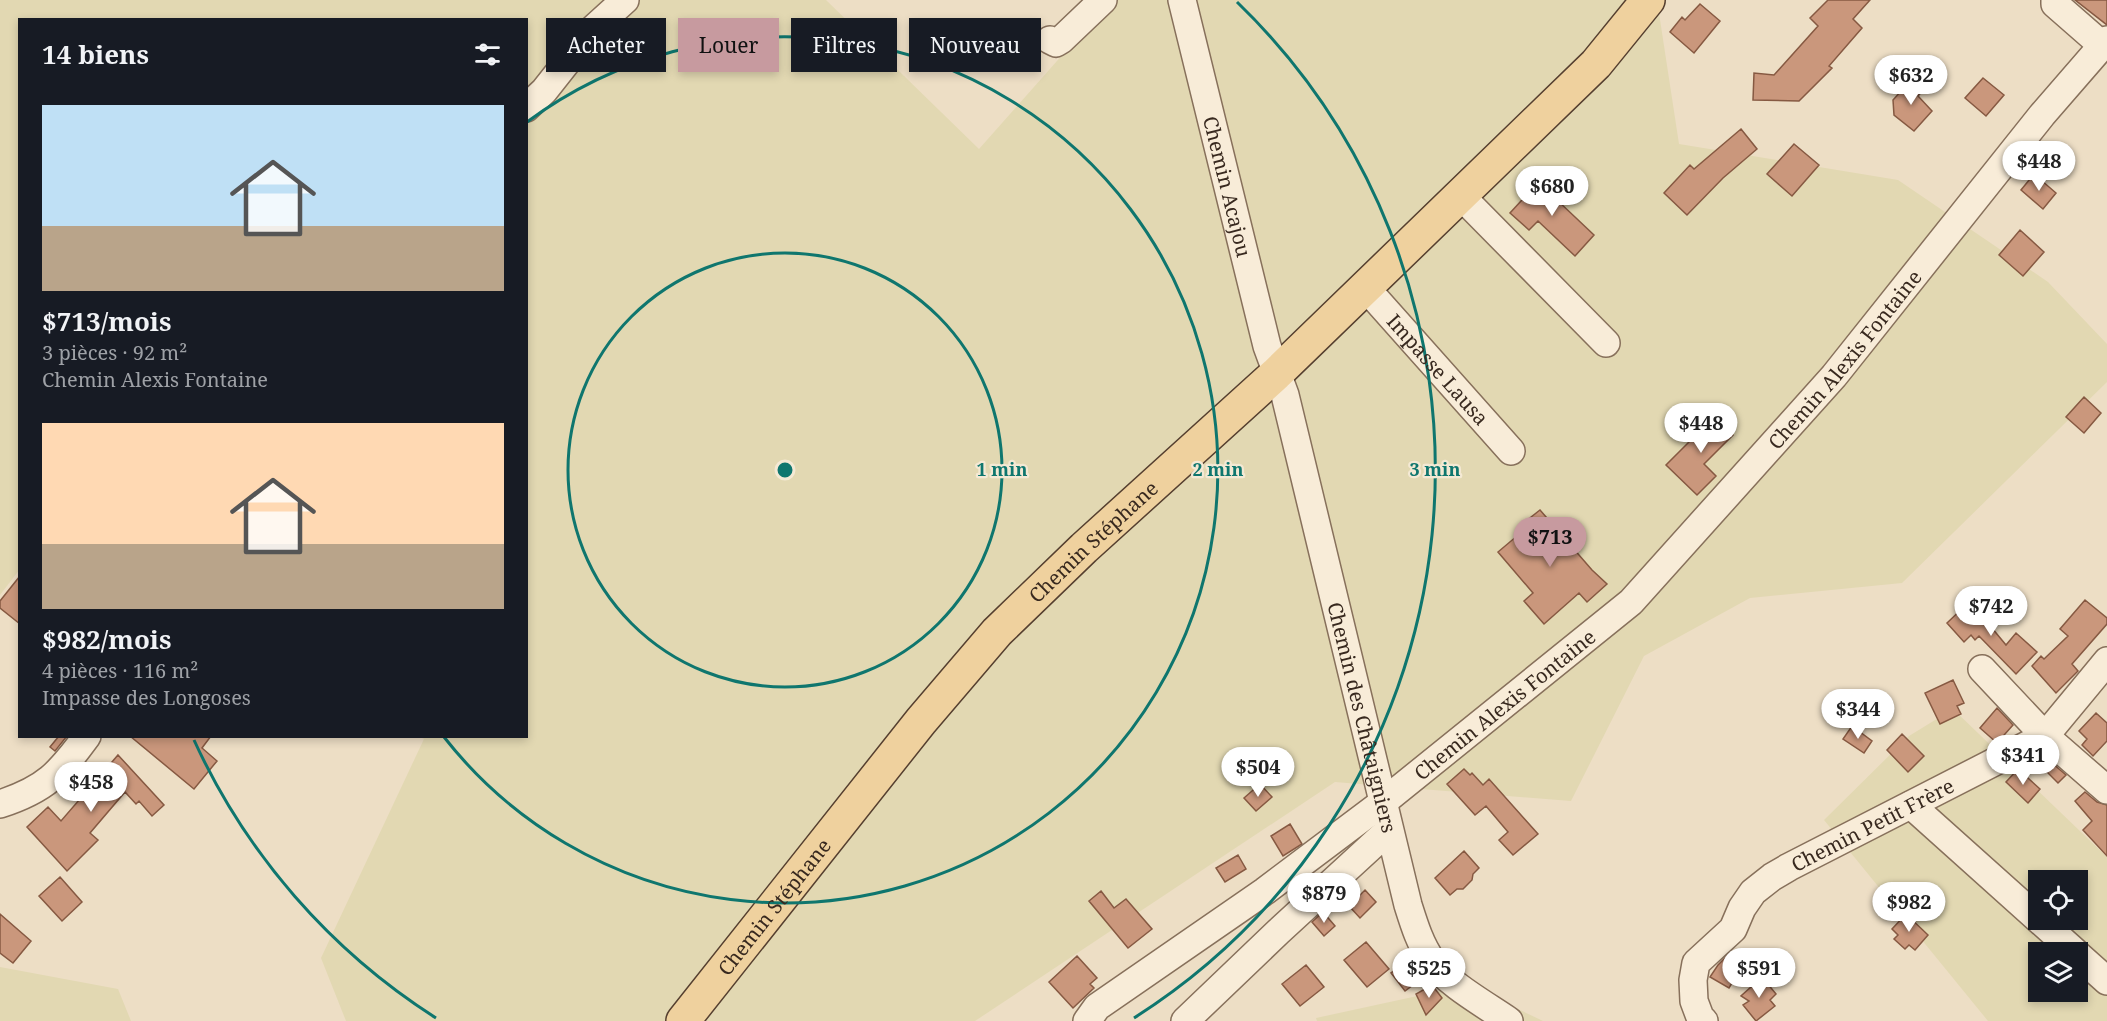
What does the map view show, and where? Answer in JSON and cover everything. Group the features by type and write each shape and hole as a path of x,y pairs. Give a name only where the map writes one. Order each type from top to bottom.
{"main road":[{"name":"Chemin Stéphane","path":"683,1021 921,720 997,632 1084,549 1276,374 1461,196 1596,64 1648,0"}],"street":[{"path":"528,106 544,91 593,29 625,0"},
{"path":"1050,40 1056,43 1061,40 1103,0"},
{"name":"Chemin Acajou","path":"1182,0 1267,346 1276,374"},
{"path":"2055,0 2055,4 2102,54"},
{"name":"Chemin Alexis Fontaine","path":"1087,1021 1097,1007 1265,891 1382,803 1631,602 1833,376 2042,115 2102,54"},
{"path":"1461,196 1606,343"},
{"name":"Impasse Lausa","path":"1365,287 1511,451"},
{"name":"Chemin des Châtaigniers","path":"1276,374 1285,395 1382,803 1418,935 1432,962 1456,985 1509,1021"},
{"name":"Chemin Petit Frère","path":"1704,1021 1694,1001 1693,980 1696,963 1734,928 1742,908 1753,892 1789,867 2045,736 2107,661"},
{"path":"1982,669 2045,736 2107,790"},
{"path":"0,804 33,791 52,779 86,738"},
{"path":"1911,805 2063,942"},
{"path":"1185,1021 1389,830"},
{"path":"2088,964 2107,981"}],"shaded area":[{"path":"0,0 826,0 844,18 791,18 791,72 897,72 897,69 979,149 1111,0 1657,0 1679,144 1898,180 2048,282 2107,344 2107,382 1902,583 1750,598 1644,656 1571,801 1335,782 975,1021 346,1021 321,958 424,739 422,738 528,738 528,18 18,18 18,572 0,595"},
{"path":"1953,709 2107,857 2107,1021 1988,1021 1824,820 1909,736"},
{"path":"0,967 118,989 131,1021 0,1021"},
{"path":"1468,985 1543,1021 1317,1021 1316,1018"}],"building":[{"path":"1828,0 1870,0 1853,19 1862,28 1829,66 1832,68 1799,101 1753,100 1754,73 1774,75 1818,26 1810,18"},
{"path":"2075,0 2107,0 2107,25"},
{"path":"1700,4 1720,21 1694,53 1670,32 1682,17 1685,20"},
{"path":"1983,78 2004,95 1986,116 1965,98"},
{"path":"1911,80 1923,90 1918,96 1932,111 1914,131 1894,115 1893,100"},
{"path":"1741,129 1757,149 1723,178 1687,215 1664,193 1690,165 1694,169"},
{"path":"1794,144 1819,165 1792,196 1767,174"},
{"path":"2034,174 2056,193 2043,209 2021,190"},
{"path":"1543,177 1562,194 1557,200 1594,235 1575,256 1538,221 1529,230 1510,213"},
{"path":"2020,230 2044,252 2023,276 1999,255"},
{"path":"2084,397 2101,413 2084,433 2066,417"},
{"path":"1720,411 1732,423 1726,429 1733,435 1704,464 1716,476 1697,495 1666,465"},
{"path":"1540,510 1607,584 1587,602 1579,593 1544,624 1524,601 1533,593 1498,552 1530,525 1526,521"},
{"path":"18,578 18,622 0,608 0,601"},
{"path":"2085,600 2107,618 2107,624 2072,664 2078,671 2056,693 2032,666 2041,656 2044,659 2068,636 2060,629"},
{"path":"1968,603 1973,608 1979,603 1991,618 1987,622 2006,645 2016,633 2037,652 2016,674 1979,636 1975,640 1971,635 1964,642 1947,623"},
{"path":"1953,680 1964,703 1957,706 1961,714 1940,724 1925,693"},
{"path":"1997,708 2013,725 1997,743 1980,728"},
{"path":"2096,713 2107,723 2107,741 2093,756 2082,745 2087,739 2079,731"},
{"path":"1852,726 1872,741 1864,753 1843,739"},
{"path":"1902,734 1924,756 1908,772 1887,750"},
{"path":"57,738 65,738 55,751 50,747"},
{"path":"132,738 210,738 202,748 217,761 194,789"},
{"path":"118,755 164,805 152,816 139,801 136,804 125,792 90,833 98,840 67,871 27,827 48,807 61,821"},
{"path":"2052,763 2066,775 2058,783 2046,771"},
{"path":"1464,769 1470,775 1472,773 1483,785 1489,779 1538,834 1513,855 1499,840 1508,832 1486,806 1475,815 1447,784"},
{"path":"2018,769 2040,789 2028,803 2006,782"},
{"path":"1260,784 1272,797 1256,811 1244,798"},
{"path":"2085,792 2097,802 2107,805 2107,856 2083,830 2092,821 2075,801"},
{"path":"1290,824 1302,844 1283,856 1271,836"},
{"path":"1464,851 1479,868 1463,889 1457,889 1450,895 1435,878"},
{"path":"1238,855 1246,869 1225,882 1216,868"},
{"path":"60,877 82,902 62,921 39,896"},
{"path":"1365,890 1376,902 1360,918 1349,906"},
{"path":"1101,891 1114,908 1126,899 1152,929 1128,948 1089,901"},
{"path":"1323,912 1335,926 1324,936 1312,922"},
{"path":"0,914 31,941 13,963 0,953"},
{"path":"1906,914 1928,935 1915,950 1909,945 1905,949 1894,939 1898,935 1892,929"},
{"path":"1366,942 1389,969 1367,987 1344,960"},
{"path":"1729,954 1744,963 1729,988 1710,977"},
{"path":"1077,956 1097,978 1090,984 1094,988 1073,1008 1049,982"},
{"path":"1403,964 1417,982 1405,991 1391,973"},
{"path":"1306,965 1324,987 1300,1006 1282,984"},
{"path":"1762,977 1776,994 1770,1000 1775,1006 1756,1021 1743,1005 1749,1001 1741,996"},
{"path":"1432,985 1442,998 1426,1015 1416,994"}]}
